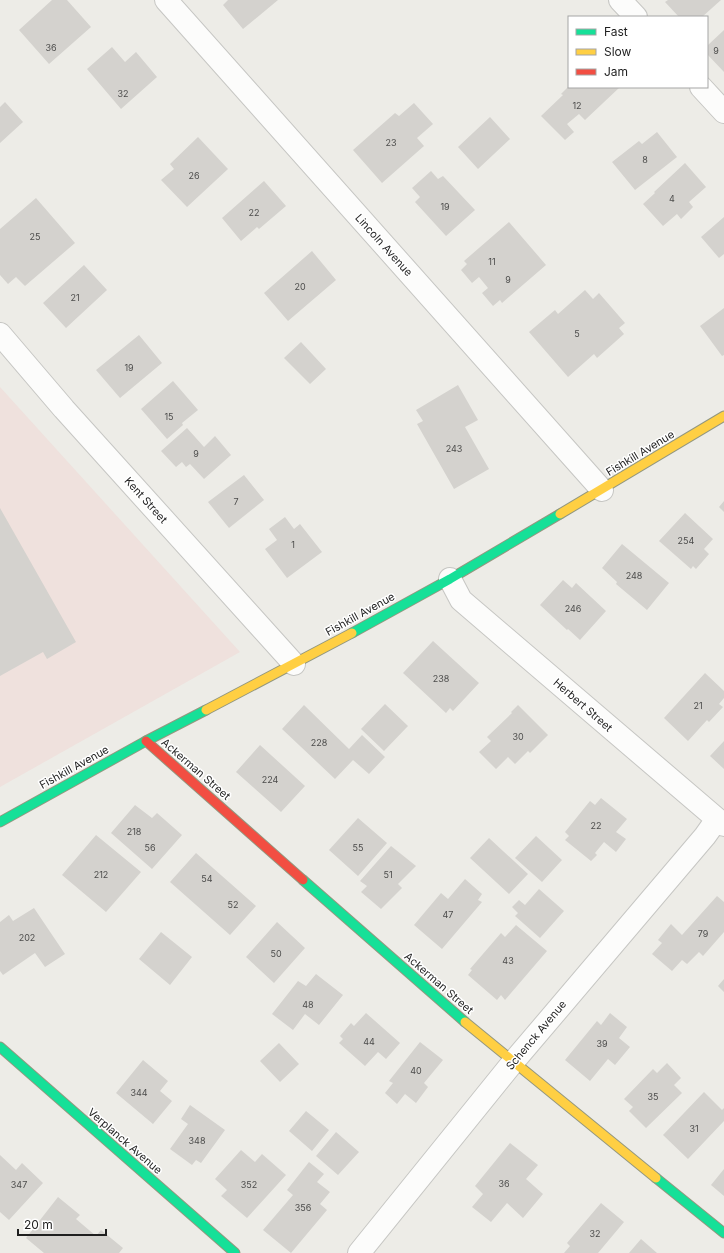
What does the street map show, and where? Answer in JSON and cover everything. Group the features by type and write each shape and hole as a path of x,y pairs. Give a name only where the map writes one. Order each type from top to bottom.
{"street":[{"name":"Lincoln Avenue","path":"166,0 602,490"},
{"path":"620,0 635,16"},
{"path":"702,88 724,112"},
{"name":"Kent Street","path":"0,334 64,409 294,664"},
{"name":"Fishkill Avenue","path":"0,822 146,741 294,664 450,579 602,490 724,416"},
{"name":"Herbert Street","path":"450,579 461,600 720,822"},
{"name":"Ackerman Street","path":"146,741 462,1020 724,1234"},
{"name":"Schenck Avenue","path":"359,1253 514,1061 705,836 720,822"},
{"name":"Verplanck Avenue","path":"0,1047 235,1253"}],"shaded area":[{"path":"0,387 240,652 0,787"}],"building":[{"path":"52,0 67,0 91,27 49,64 19,30"},
{"path":"228,0 278,0 243,29 223,5"},
{"path":"668,0 721,0 703,16 678,16 665,2"},
{"path":"724,30 724,72 708,55 708,45"},
{"path":"112,47 125,62 136,52 157,77 121,109 87,69"},
{"path":"568,87 619,88 585,120 579,114 567,124 574,132 565,140 541,116 563,95 561,94"},
{"path":"5,102 23,122 0,143 0,107"},
{"path":"414,103 433,124 417,138 424,146 382,183 353,150 395,113 399,116"},
{"path":"490,117 510,139 478,169 458,147"},
{"path":"657,132 677,157 635,190 612,162 639,141 642,144"},
{"path":"198,137 228,169 187,207 161,180 174,169 170,164"},
{"path":"685,163 706,187 689,202 693,207 681,219 677,214 663,226 643,204"},
{"path":"431,171 438,179 443,176 475,210 446,236 415,202 420,197 412,188"},
{"path":"264,181 286,206 259,229 257,227 241,241 222,218"},
{"path":"36,198 75,243 25,286 16,277 8,284 0,275 0,229"},
{"path":"724,217 724,254 719,258 701,237"},
{"path":"509,222 546,265 502,303 500,300 493,306 482,293 488,288 479,277 472,283 461,270 467,264 464,261"},
{"path":"312,251 336,280 288,321 264,293"},
{"path":"84,265 107,290 66,328 43,303"},
{"path":"585,290 593,299 599,293 625,323 619,328 624,334 597,358 594,354 568,377 529,332 555,310 558,314"},
{"path":"724,308 724,355 722,356 700,326"},
{"path":"139,335 162,363 120,398 96,370"},
{"path":"301,342 326,369 310,384 284,358"},
{"path":"173,381 198,410 182,423 183,425 167,439 141,409"},
{"path":"458,385 478,420 465,427 489,469 454,489 417,424 423,421 416,410"},
{"path":"187,428 204,447 215,436 231,455 204,479 190,464 186,467 182,462 176,467 161,451"},
{"path":"244,475 264,500 229,528 208,502"},
{"path":"724,501 724,512 719,507"},
{"path":"0,508 76,642 47,659 43,652 0,676"},
{"path":"685,513 713,539 704,549 709,554 696,569 693,566 691,569 659,541"},
{"path":"285,517 294,529 300,524 322,552 287,578 265,549 277,540 269,529"},
{"path":"622,544 669,583 647,610 616,584 617,582 602,568"},
{"path":"563,580 572,588 576,583 606,611 580,640 540,605"},
{"path":"433,641 479,683 453,711 450,708 446,713 403,673"},
{"path":"705,673 724,691 724,698 719,704 723,707 709,722 707,720 688,741 664,718"},
{"path":"385,704 408,726 384,751 361,729"},
{"path":"304,705 349,749 362,735 385,757 369,774 353,760 335,779 282,729"},
{"path":"518,705 548,735 530,753 528,751 515,764 508,757 496,769 479,752 491,741 487,737 512,713 511,712"},
{"path":"724,741 724,769 710,756"},
{"path":"260,745 305,786 281,812 236,772"},
{"path":"601,798 627,819 616,832 626,839 616,852 604,842 595,853 597,855 591,861 565,840 569,836 565,832 590,801 595,805"},
{"path":"135,805 152,818 157,813 182,835 152,869 111,833"},
{"path":"358,818 387,843 358,876 329,850"},
{"path":"96,835 141,872 106,912 62,875"},
{"path":"536,836 562,860 542,882 515,858"},
{"path":"489,838 528,874 509,894 470,858"},
{"path":"391,846 416,866 398,884 402,888 381,909 361,892 367,886 360,881"},
{"path":"196,853 256,906 230,935 170,882"},
{"path":"465,879 482,894 478,900 482,902 442,949 414,925 441,893 448,899"},
{"path":"539,889 564,911 540,938 515,916 518,913 512,907 519,900 525,905"},
{"path":"717,896 724,902 724,932 703,956 699,952 687,964 682,960 672,971 652,954 662,943 658,940 671,924 682,935"},
{"path":"34,908 65,954 45,967 35,953 3,975 0,971 0,922 9,915 13,921"},
{"path":"277,922 305,948 274,983 246,957"},
{"path":"516,925 547,951 505,1000 501,995 497,1000 468,975 472,970 470,969 501,933 505,937"},
{"path":"161,932 192,957 170,985 139,959"},
{"path":"316,974 343,995 319,1025 305,1014 293,1030 272,1014 298,981 306,986"},
{"path":"724,979 724,992 718,986"},
{"path":"366,1013 400,1043 386,1059 378,1052 365,1066 339,1043 343,1039 340,1036 351,1023 354,1026"},
{"path":"610,1013 627,1027 619,1038 630,1047 615,1065 608,1059 590,1081 565,1060 597,1021 601,1025"},
{"path":"420,1042 443,1060 424,1083 428,1087 416,1103 405,1094 397,1104 385,1093 393,1083 389,1081"},
{"path":"279,1043 299,1064 280,1082 260,1061"},
{"path":"143,1060 168,1081 160,1091 172,1101 153,1124 116,1093"},
{"path":"667,1063 681,1078 674,1085 682,1093 646,1128 629,1111 633,1107 624,1099 653,1069 657,1073"},
{"path":"704,1092 722,1110 724,1108 724,1121 688,1159 663,1135"},
{"path":"190,1105 225,1130 201,1163 196,1160 192,1165 170,1149 188,1124 181,1119"},
{"path":"306,1111 329,1130 312,1151 289,1131"},
{"path":"336,1132 359,1152 338,1175 316,1156"},
{"path":"510,1143 538,1165 526,1179 543,1194 523,1218 507,1203 491,1222 472,1207 483,1194 475,1186"},
{"path":"241,1150 255,1162 262,1154 286,1175 247,1218 221,1196 227,1190 215,1179"},
{"path":"0,1155 16,1170 22,1163 43,1183 9,1220 0,1212"},
{"path":"309,1162 324,1174 317,1182 330,1192 320,1204 327,1210 291,1253 263,1230 293,1195 287,1190"},
{"path":"724,1169 724,1196 711,1185"},
{"path":"58,1197 80,1215 76,1219 96,1236 101,1230 123,1248 119,1253 44,1253 26,1238"},
{"path":"601,1203 624,1222 598,1253 564,1253 570,1246 567,1243"},
{"path":"641,1239 657,1253 629,1253"}],"traffic: fast":[{"path":"352,633 450,579 560,514"},
{"path":"0,822 146,741 206,710"},
{"path":"303,880 465,1022"},
{"path":"0,1047 235,1253"},
{"path":"656,1178 724,1233"}],"traffic: slow":[{"path":"560,514 724,416"},
{"path":"206,710 352,633"},
{"path":"465,1022 656,1178"}],"traffic: jam":[{"path":"146,741 303,880"}]}
